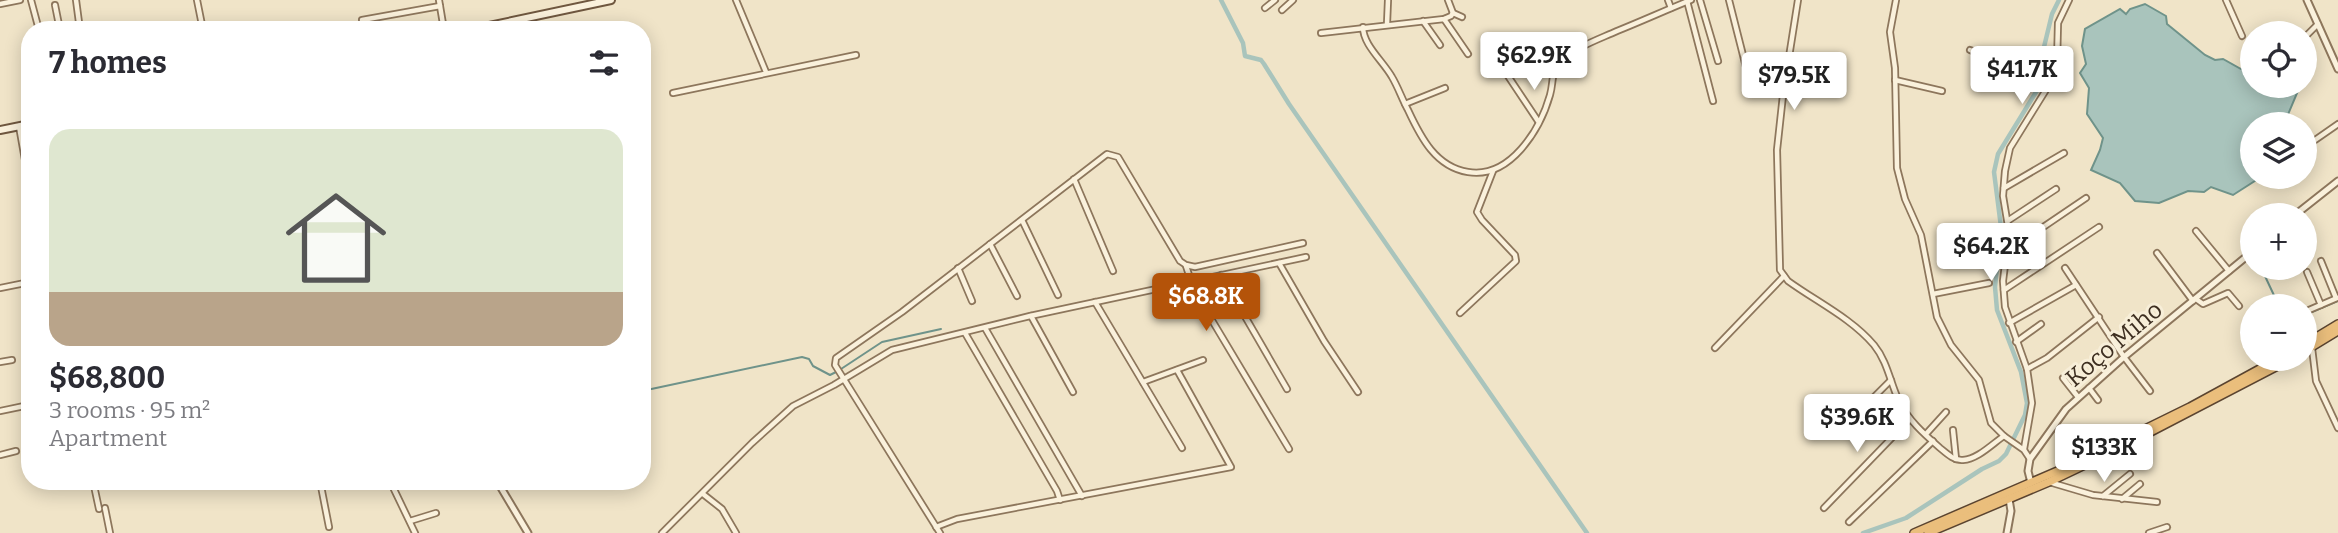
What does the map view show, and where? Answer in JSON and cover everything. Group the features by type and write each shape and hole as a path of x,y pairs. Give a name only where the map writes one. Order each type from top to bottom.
{"highway":[{"path":"2317,340 2338,324"},
{"path":"2317,342 2338,331"},
{"path":"1914,533 2031,483 2155,424 2255,371"},
{"path":"1928,533 2049,482 2156,431 2268,371"}],"main road":[{"path":"512,21 611,0"},
{"path":"0,130 19,126"}],"street":[{"path":"0,4 20,0"},
{"path":"32,0 36,21"},
{"path":"76,0 79,21"},
{"path":"197,0 201,21"},
{"path":"565,0 567,9"},
{"path":"736,0 766,72"},
{"path":"1265,8 1275,0"},
{"path":"1282,10 1293,0"},
{"path":"1387,24 1388,0"},
{"path":"1448,0 1453,13 1462,17"},
{"path":"1668,0 1671,8"},
{"path":"1700,0 1718,61"},
{"path":"1729,0 1747,71"},
{"path":"1798,0 1777,150 1779,262 1784,276 1857,328 1875,346 1884,360 1898,399 1910,419 1956,460 1975,457 2006,438"},
{"path":"1896,0 1890,32 1895,80 1897,168 1905,199 1921,235 1937,317 1947,340 1983,387 1988,418 2031,459 2028,471 2031,483"},
{"path":"2024,450 2026,430 2033,408 2027,369 2009,323 2003,290 2009,220 2004,171 2010,148 2051,85 2056,69 2058,23 2068,0"},
{"path":"2226,0 2240,32"},
{"path":"2307,0 2338,66"},
{"path":"1460,313 1516,261 1515,256 1477,212 1493,171 1524,146 1539,122 1550,95 1553,72 1575,50 1689,1 1713,101"},
{"path":"362,20 440,3 443,21"},
{"path":"55,5 58,21"},
{"path":"1321,33 1444,19 1453,13"},
{"path":"1444,19 1468,54"},
{"path":"1423,21 1440,45"},
{"path":"1363,27 1365,39 1392,76 1424,141 1438,158 1461,171 1493,171"},
{"path":"1970,50 2022,71 2057,55"},
{"path":"673,93 856,55"},
{"path":"1508,76 1539,122"},
{"path":"1895,80 1942,91"},
{"path":"1405,104 1445,88"},
{"path":"2317,139 2338,124"},
{"path":"19,126 21,137"},
{"path":"2004,189 2064,153"},
{"path":"940,533 839,372 834,363 836,358 1107,154 1118,157 1180,261 1186,265 1195,267 1303,243"},
{"path":"1074,179 1113,271"},
{"path":"2310,203 2338,181"},
{"path":"2009,220 2056,189"},
{"path":"2007,251 2086,198"},
{"path":"1022,219 1058,295"},
{"path":"2003,290 2099,227"},
{"path":"2196,231 2229,271"},
{"path":"990,244 1017,296"},
{"path":"2157,253 2195,300 2203,304 2228,293 2239,306"},
{"path":"662,533 793,406 845,379 892,350 1030,316 1306,257"},
{"path":"2317,307 2337,298 2321,261"},
{"name":"Koço Miho","path":"2031,459 2061,414 2078,397 2240,262"},
{"path":"1279,263 1317,330 1358,392"},
{"path":"1186,265 1191,281 1289,449"},
{"path":"958,268 972,301"},
{"path":"2065,268 2150,391"},
{"path":"1221,275 1287,389"},
{"path":"1715,348 1784,276"},
{"path":"2310,280 2321,305"},
{"path":"0,288 21,284"},
{"path":"1933,294 1989,284"},
{"path":"2009,323 2076,285"},
{"path":"1094,302 1182,448"},
{"path":"1030,316 1073,392"},
{"path":"2027,369 2047,358 2099,317"},
{"path":"2016,342 2041,324"},
{"path":"985,328 1082,496"},
{"path":"965,333 1060,500"},
{"path":"0,362 12,359"},
{"path":"1143,382 1203,360"},
{"path":"936,527 948,521 1231,467 1177,370"},
{"path":"2313,371 2338,428"},
{"path":"2063,378 2078,397"},
{"path":"1858,413 1891,380"},
{"path":"2088,388 2098,400"},
{"path":"0,411 21,407"},
{"path":"1926,434 1946,412"},
{"path":"1824,508 1910,419"},
{"path":"1953,430 1956,460"},
{"path":"1849,522 1933,442"},
{"path":"0,455 16,452"},
{"path":"2102,497 2130,474"},
{"path":"2049,482 2102,497 2157,502"},
{"path":"2121,500 2140,484"},
{"path":"96,490 110,533"},
{"path":"322,490 329,527"},
{"path":"394,490 415,533"},
{"path":"502,490 528,533"},
{"path":"703,494 722,509 736,533"},
{"path":"2007,533 2011,511 2009,499"},
{"path":"410,521 436,513"},
{"path":"2149,533 2167,527"}],"water":[{"path":"2145,4 2166,16 2167,24 2205,55 2215,60 2223,59 2240,68 2240,98 2295,98 2289,112 2240,112 2240,189 2242,189 2233,195 2211,187 2204,192 2188,191 2159,203 2135,201 2120,183 2091,170 2103,138 2087,114 2089,88 2080,73 2086,64 2082,46 2085,29 2120,9 2126,14 2130,9"}],"waterway":[{"path":"1221,0 1243,43 1245,56 1261,60 1264,64 1587,533"},
{"path":"1863,533 1906,518 1999,461 2006,454 2025,415 2027,403 2021,372 1997,310 1995,287 2001,227 1994,172 1998,154 2049,71 2044,47 2052,14 2059,0"},
{"path":"2267,280 2273,294"},
{"path":"2317,310 2338,301"},
{"path":"841,369 882,342 941,329"},
{"path":"651,389 802,357 809,359 813,366 830,375 836,372"}]}
